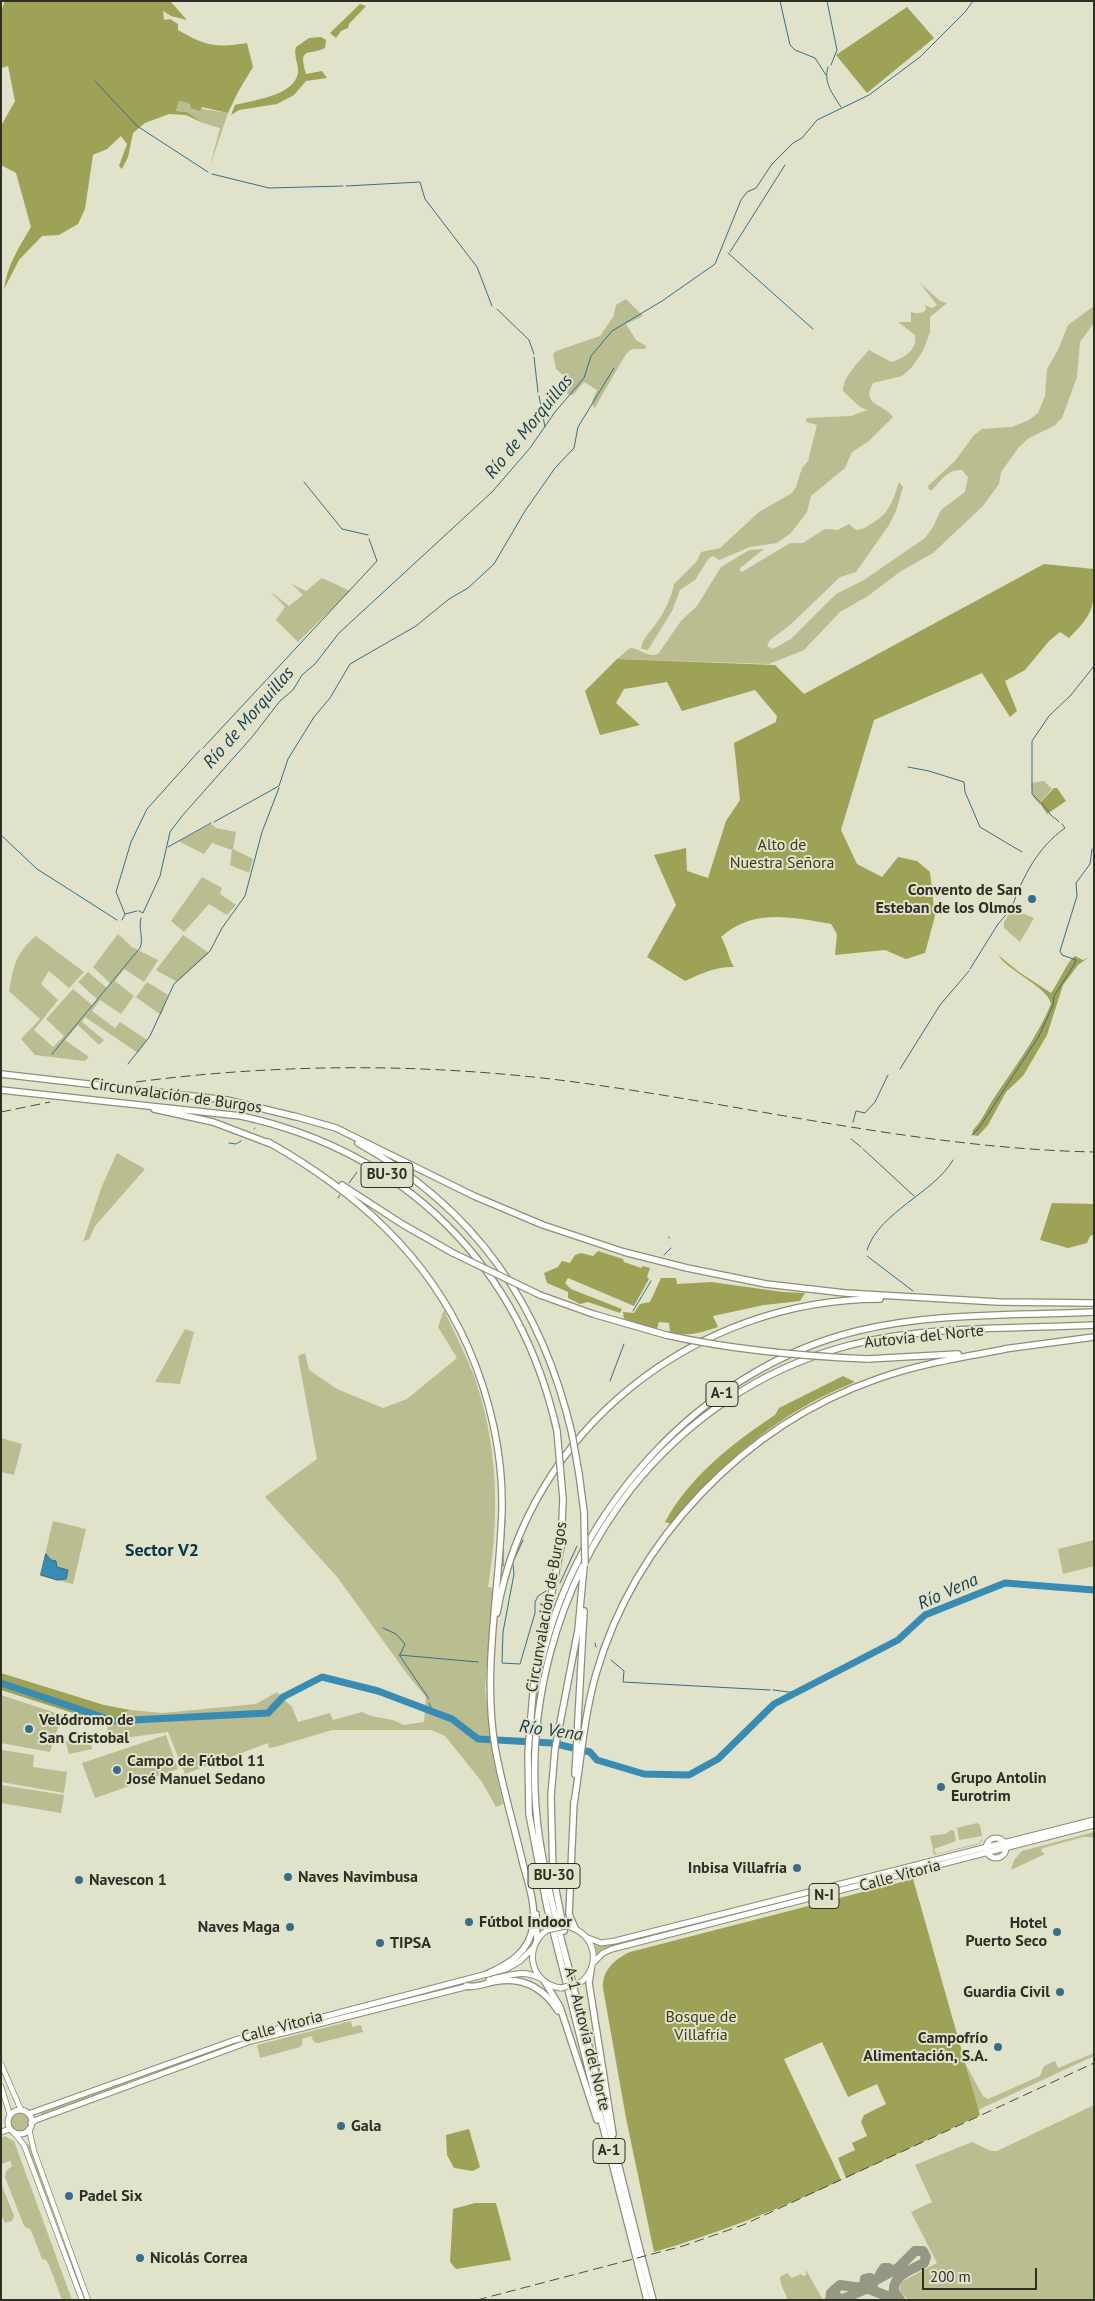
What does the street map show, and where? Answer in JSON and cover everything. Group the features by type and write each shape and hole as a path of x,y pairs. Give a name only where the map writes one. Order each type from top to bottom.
{"highway":[{"name":"Circunvalación de Burgos","path":"1,1074 181,1094 247,1104 294,1116 336,1132 390,1162 436,1196 471,1230 506,1275 538,1331 557,1379 572,1434 584,1512 584,1564 577,1638 560,1720 552,1778 550,1818 553,1875 570,1972"},
{"name":"Circunvalación de Burgos","path":"1,1090 222,1113 279,1126 333,1145 398,1183 450,1227 498,1287 534,1354 546,1389 556,1431 563,1499 561,1547 534,1680 530,1718 528,1777 533,1837"},
{"path":"84,1099 198,1117 239,1130 268,1142 309,1164 402,1224 453,1253 540,1294 593,1314 666,1335 757,1352 867,1359 924,1357 1006,1349 1094,1337"},
{"path":"294,1116 336,1128 474,1196 528,1219 601,1245 671,1264 787,1287 862,1294 998,1302"},
{"path":"268,1142 312,1168 342,1189 394,1236 425,1272 444,1301 468,1347 489,1408 496,1438 501,1481 501,1526 490,1674 490,1702 500,1773 538,1924 537,1940"},
{"path":"490,1674 494,1629 504,1581 517,1544 541,1494 564,1458 596,1420 623,1393 655,1368 688,1348 727,1329 800,1306 860,1299 1094,1303"},
{"name":"Autovía del Norte","path":"530,1718 552,1623 573,1571 597,1528 625,1487 663,1444 700,1410 732,1387 782,1358 810,1346 876,1327 940,1319 1094,1312"},
{"name":"Autovía del Norte","path":"535,1777 537,1719 543,1681 555,1634 567,1600 589,1554 606,1524 640,1479 670,1446 714,1409 761,1379 788,1366 858,1343 939,1332 1094,1325"},
{"path":"575,1928 570,1914 574,1804 585,1726 598,1667 631,1591 655,1551 674,1526 718,1477 750,1449 787,1423 848,1390 910,1368 1006,1349"},
{"path":"576,1784 584,1564"},
{"name":"A-1 Autovía del Norte","path":"535,1777 537,1818 543,1857 652,2300"},
{"name":"N-I","path":"1005,1846 1094,1820"},
{"name":"N-I","path":"986,1851 1094,1825"},
{"name":"A-1 Autovía del Norte","path":"533,1837 547,1907 647,2300"},
{"path":"986,1851 992,1858 997,1859 1004,1854 1005,1846"},
{"name":"Calle Vitoria","path":"588,1938 601,1943 615,1941 986,1851"},
{"name":"Calle Vitoria","path":"594,1963 603,1953 619,1947 986,1851"},
{"path":"487,1974 512,1961 523,1950 530,1938 534,1919 526,1876"},
{"name":"N-I","path":"543,1981 532,1963 537,1940 547,1930 566,1926 575,1928 588,1938"},
{"path":"543,1981 561,1988 580,1983 591,1970 594,1963 594,1951 588,1938"},
{"name":"Calle Vitoria","path":"28,2114 203,2050 256,2033 511,1967 524,1958 534,1947"},
{"name":"A-1","path":"591,1970 589,1983 622,2180"},
{"name":"Calle Vitoria","path":"32,2123 64,2109 222,2051 266,2037 516,1973 532,1974 543,1981"},
{"path":"466,1986 514,1980 539,1990 552,2001 559,2012 578,2058"},
{"path":"543,1981 556,1997 578,2058 614,2183 618,2189"},
{"path":"222,2051 254,2038 256,2033 266,2037"},
{"path":"1,2132 12,2131 22,2134 29,2129 32,2123 28,2114 21,2110 10,2115 8,2122 12,2131"},
{"path":"1,2125 8,2122"}],"main road":[{"path":"1,2064 21,2110"},
{"path":"1,2086 10,2115"},
{"path":"29,2129 34,2151 88,2300"},
{"path":"12,2131 24,2145 82,2300"}],"green space":[{"path":"5,1 170,1 187,20 171,16 163,11 164,20 170,19 178,24 178,30 211,44 247,43 253,67 228,113 202,107 200,111 191,108 189,103 179,101 176,111 187,112 203,123 186,115 169,114 145,123 133,133 128,157 122,169 119,166 127,144 121,136 107,149 93,155 85,209 78,224 59,235 42,236 19,260 4,289 11,265 31,227 16,173 1,165 1,126 15,101 8,66 1,68 1,11"},
{"path":"360,4 366,6 349,24 348,28 341,31 336,38 330,33"},
{"path":"907,7 934,38 867,93 836,55"},
{"path":"321,37 326,40 325,48 306,54 303,59 306,74 322,71 327,78 306,81 294,95 277,104 239,110 231,115 235,105 272,96 289,87 295,81 298,73 295,54 296,47 309,38"},
{"path":"179,101 189,103 190,107 228,113 210,166 220,128 203,123 187,112 176,111"},
{"path":"920,283 940,301 947,303 930,317 930,332 923,351 911,368 902,376 873,383 870,391 872,400 893,417 869,441 852,452 845,468 811,496 807,512 791,533 777,543 750,547 719,560 713,556 709,558 695,580 680,590 672,611 648,650 641,649 645,638 666,608 674,584 697,561 701,552 720,548 759,512 792,493 802,468 808,461 817,425 806,422 807,418 851,416 867,410 860,407 843,391 846,380 869,350 891,362 909,353 914,345 915,335 898,322 911,322 911,312 920,313 926,310 925,305 932,308 937,305"},
{"path":"626,299 643,316 626,324 636,340 646,346 645,349 632,349 626,354 594,409 592,401 597,390 584,382 573,395 567,394 568,379 556,369 553,354 556,351 600,336 613,317 616,305"},
{"path":"1094,306 1094,323 1080,342 1077,377 1062,418 1054,426 1029,438 1019,447 1001,472 999,484 983,506 933,553 901,571 868,596 840,612 804,650 769,664 617,659 630,648 650,655 658,654 681,621 697,606 721,567 749,550 764,549 739,569 742,572 790,543 803,543 825,529 838,530 849,524 856,530 864,528 877,520 886,511 899,482 903,487 896,511 889,525 856,572 840,577 790,625 770,640 767,646 773,649 791,639 836,594 864,580 925,538 941,510 965,492 968,477 962,470 952,471 932,490 929,490 928,486 955,461 974,435 982,429 1012,427 1029,420 1038,413 1045,396 1047,369 1058,350 1068,325"},
{"name":"Alto de Nuestra Señora","path":"1044,564 1094,569 1093,601 1084,622 1069,638 1060,632 1049,641 1025,670 1005,681 1017,711 1010,717 982,673 874,720 841,830 857,864 882,877 898,857 917,861 930,872 935,916 925,953 906,959 885,950 835,955 837,934 831,924 787,917 773,917 759,918 746,922 733,928 721,937 734,967 715,969 685,981 647,957 676,905 654,855 686,848 687,871 708,878 726,821 740,800 734,743 776,722 777,716 755,690 682,711 667,682 624,689 616,703 640,725 600,735 585,691 617,659 775,665 804,694"},
{"path":"322,578 350,591 298,642 276,620 285,607 270,591 289,606 303,595 292,584 306,591"},
{"path":"1044,781 1052,789 1041,801 1040,805 1033,797 1031,783"},
{"path":"1054,788 1057,788 1066,801 1047,814 1040,803"},
{"path":"211,824 216,828 236,832 233,849 253,859 249,873 230,865 232,850 212,843 204,854 180,842"},
{"path":"202,877 222,888 220,894 236,905 227,915 209,904 184,932 171,921"},
{"path":"1012,909 1034,918 1020,942 1004,928 1004,922"},
{"path":"118,934 132,947 158,960 144,982 124,969 115,981 134,996 121,1014 100,1000 92,1011 115,1028 120,1022 147,1040 138,1053 85,1017 82,1022 104,1040 99,1045 78,1025 65,1040 89,1057 85,1061 35,1055 21,1039 40,1019 9,991 14,967 20,954 36,936 84,972 69,988 49,971 41,984 58,1000 34,1030 53,1047 64,1036 46,1019 73,989 92,1005 97,999 78,982 88,972 107,988 110,983 93,967"},
{"path":"183,935 209,953 177,982 156,970"},
{"path":"998,955 1019,972 1051,993 1072,958 1075,956 1083,960 1089,957 1078,965 1063,985 1047,1035 1023,1076 1006,1092 988,1125 978,1136 972,1135 973,1130 1031,1042 1051,1004 1049,998 1036,985 1010,967"},
{"path":"147,982 168,995 161,1015 136,997"},
{"path":"117,1153 145,1169 95,1226 89,1239 83,1242 102,1186"},
{"path":"1052,1203 1094,1204 1094,1235 1090,1236 1087,1243 1068,1248 1040,1240"},
{"path":"598,1251 623,1259 624,1262 641,1268 643,1266 650,1268 647,1277 649,1279 634,1306 568,1278 565,1283 571,1289 622,1309 620,1313 588,1302 580,1304 568,1298 568,1292 547,1283 544,1273 558,1267 562,1261 570,1263 575,1255 581,1253 593,1256"},
{"path":"661,1278 676,1278 677,1284 711,1282 783,1292 805,1293 800,1301 764,1305 713,1316 718,1327 694,1334 670,1332 669,1323 659,1322 657,1329 624,1319 623,1312 634,1313 640,1304 650,1302"},
{"path":"444,1310 474,1376 482,1401 492,1453 495,1507 492,1560 488,1587 493,1588 485,1689 493,1758 503,1804 496,1807 482,1782 445,1736 431,1730 332,1730 275,1747 269,1748 268,1743 185,1774 168,1732 109,1740 107,1724 130,1710 163,1713 256,1704 277,1692 292,1707 298,1722 330,1713 333,1720 362,1712 393,1720 403,1725 424,1722 426,1697 407,1674 338,1578 265,1497 317,1459 298,1356 305,1353 309,1370 337,1389 383,1408 407,1399 457,1358 438,1327"},
{"path":"185,1329 194,1332 180,1384 155,1382"},
{"path":"843,1376 855,1382 828,1394 777,1423 732,1459 691,1501 672,1524 665,1522 687,1490 728,1449 775,1415 779,1408"},
{"path":"1,1438 22,1444 14,1475 1,1472"},
{"path":"53,1521 86,1529 73,1584 40,1576"},
{"path":"1094,1540 1094,1566 1063,1574 1058,1549"},
{"path":"1,1673 104,1705 130,1710 107,1724 1,1690"},
{"name":"Velódromo de San Cristobal","path":"1,1695 62,1715 50,1752 1,1743"},
{"name":"Campo de Fútbol 11 José Manuel Sedano","path":"166,1735 178,1769 95,1798 82,1763"},
{"path":"89,1736 92,1749 69,1754 66,1742"},
{"path":"2,1750 34,1755 33,1767 67,1772 64,1793 1,1782"},
{"path":"1,1785 64,1795 61,1813 1,1803"},
{"path":"977,1823 980,1825 982,1836 959,1840 957,1828"},
{"path":"951,1830 954,1831 956,1841 934,1849 936,1854 980,1843 982,1837 982,1841 980,1844 934,1855 930,1836 945,1834"},
{"path":"1094,1832 1094,1837 1083,1837 1043,1848 1041,1851 1045,1854 1011,1870 1014,1860 1022,1851"},
{"name":"Bosque de Villafría","path":"913,1879 980,2115 846,2178 838,2158 855,2150 852,2143 867,2136 861,2122 864,2115 886,2104 877,2084 848,2097 822,2042 784,2059 841,2180 749,2220 654,2252 626,2118 603,1988 603,1982 610,1966 630,1952"},
{"path":"863,1882 607,1948 597,1954 595,1945 605,1946"},
{"path":"351,2021 352,2027 361,2025 363,2032 318,2043 314,2042 311,2036 302,2039 300,2047 260,2058 257,2045"},
{"path":"226,2045 42,2115 41,2113 200,2054"},
{"path":"1094,2053 1094,2056 978,2110 966,2065 983,2096 988,2099 1040,2076 1044,2066 1055,2061 1058,2068"},
{"path":"1094,2105 1094,2300 909,2300 899,2292 901,2282 937,2263 911,2212 932,2202 915,2165 972,2142 991,2151 997,2151"},
{"path":"20,2113 26,2116 29,2122 26,2128 20,2131 14,2128 11,2122 14,2116"},
{"path":"469,2129 480,2167 473,2171 454,2168 447,2155 446,2135"},
{"path":"5,2136 14,2141 72,2300 62,2300 49,2265 46,2260 42,2259 31,2230 24,2226 5,2177 6,2171 12,2166 10,2161 1,2164 1,2138"},
{"path":"29,2144 68,2251 26,2145"},
{"path":"1,2183 14,2216 12,2221 5,2223 1,2214"},
{"path":"475,2203 496,2203 511,2260 456,2269 450,2262 453,2209"},
{"path":"806,2270 823,2300 788,2300 780,2277 787,2273 792,2278 801,2274 803,2276 806,2275"}],"water":[{"path":"46,1554 51,1560 56,1561 57,1567 68,1570 66,1579 57,1580 41,1575"}],"waterway":[{"path":"780,1 790,45 795,50 815,58 826,75"},
{"path":"827,1 837,50 831,65"},
{"name":"Río de Morquillas","path":"139,911 143,913 160,876 170,832 182,816 252,737 280,701 293,690 302,675 315,664 339,633 492,492 530,448 555,412 584,378 591,356 612,331 662,301 715,264 741,200 747,192 756,188 772,164 793,143 802,138 817,120 869,95 920,57 965,12 973,1"},
{"path":"828,67 828,83 841,107"},
{"path":"95,81 137,126 208,172"},
{"path":"730,252 785,165"},
{"path":"212,174 269,188 343,186"},
{"path":"346,186 420,182 425,199 477,267 492,306"},
{"path":"728,253 813,329"},
{"path":"497,309 529,340 534,354"},
{"path":"534,357 538,392"},
{"path":"214,822 279,786 288,759 314,717 330,698 350,664 416,626 449,599 468,588 494,564 525,511 555,468 574,448 578,427 614,368"},
{"path":"539,396 545,427"},
{"path":"304,482 342,529 368,535"},
{"path":"203,748 377,561 369,539"},
{"path":"1040,802 1032,794 1032,741 1049,716 1071,695 1094,666"},
{"path":"125,914 116,892 131,842 147,809 200,750"},
{"path":"908,767 929,771 964,782 965,792 980,827 1022,852"},
{"path":"128,1064 150,1036 174,984 210,951 222,928 245,896 262,832 279,788"},
{"path":"1041,803 1049,812"},
{"path":"1049,813 1054,818"},
{"path":"1055,818 1059,822"},
{"path":"168,847 211,823"},
{"path":"1012,907 1032,863 1047,844 1065,828 1062,824"},
{"path":"1,835 37,869 117,920"},
{"path":"972,1135 979,1128 1039,1036 1053,1005 1054,996 1074,965 1076,960 1062,955 1060,951 1077,896 1076,883 1090,864 1092,849"},
{"path":"970,969 998,924 1011,909"},
{"path":"122,920 125,914 137,911"},
{"name":"Río de Morquillas","path":"52,1054 140,948 141,918"},
{"path":"900,1069 940,1005 969,971"},
{"path":"853,1122 856,1111 865,1113 875,1102 888,1075"},
{"path":"851,1139 861,1147"},
{"path":"229,1143 236,1144 241,1141"},
{"path":"863,1149 914,1196"},
{"path":"867,1250 873,1237 883,1225 933,1183 953,1160"},
{"path":"349,1183 357,1172"},
{"path":"664,1255 671,1248"},
{"path":"867,1256 913,1291"},
{"path":"633,1311 651,1281"},
{"path":"610,1381 624,1344"},
{"path":"504,1537 505,1520"},
{"path":"514,1560 523,1540"},
{"path":"503,1543 503,1566"},
{"path":"560,1583 577,1546"},
{"path":"513,1564 514,1574 503,1632 502,1663 520,1664 535,1613 535,1602 538,1596 546,1591"},
{"name":"Río Vena","path":"1,1683 114,1721 268,1713 283,1697 322,1677 378,1691 452,1719 478,1739 552,1743 590,1752 597,1760 644,1774 689,1775 718,1759 774,1704 898,1640 925,1615 1005,1583 1094,1590"},
{"path":"383,1628 396,1634 405,1644 400,1655"},
{"path":"595,1643 596,1647"},
{"path":"399,1655 478,1662"},
{"path":"400,1656 429,1699"},
{"path":"611,1660 624,1671 623,1682 770,1690"},
{"path":"773,1690 797,1693"},
{"name":"Río Vena","path":"429,1703 433,1712"}],"taxiway":[{"path":"876,2292 872,2287 874,2281 898,2268 915,2251 923,2251 926,2257 924,2263 903,2274 896,2281 894,2292 900,2300"},
{"path":"871,2290 864,2285 865,2279 870,2278 874,2280 891,2272 889,2268 884,2268 880,2274"},
{"path":"830,2300 831,2293 840,2285 869,2289 897,2300"},
{"path":"834,2290 837,2298 843,2299 866,2289"}],"railway":[{"path":"136,1082 188,1076 292,1069 395,1068 447,1070 551,1079 619,1088 889,1133 957,1142 1025,1149 1094,1152"},
{"path":"1,1112 50,1102"},
{"path":"477,2300 683,2246 743,2225 1094,2063"}],"place":[{"name":"Convento de San Esteban de los Olmos","path":"1032,899"},
{"name":"Velódromo de San Cristobal","path":"29,1729"},
{"name":"Campo de Fútbol 11 José Manuel Sedano","path":"117,1770"},
{"name":"Grupo Antolin Eurotrim","path":"941,1787"},
{"name":"Inbisa Villafría","path":"797,1868"},
{"name":"Naves Navimbusa","path":"288,1877"},
{"name":"Navescon 1","path":"79,1880"},
{"name":"Fútbol Indoor","path":"469,1922"},
{"name":"Naves Maga","path":"290,1927"},
{"name":"Hotel Puerto Seco","path":"1057,1932"},
{"name":"TIPSA","path":"380,1943"},
{"name":"Guardia Civil","path":"1060,1992"},
{"name":"Campofrío Alimentación, S.A.","path":"998,2047"},
{"name":"Gala","path":"341,2126"},
{"name":"Padel Six","path":"69,2196"},
{"name":"Nicolás Correa","path":"140,2258"}],"district":[{"name":"Sector V2","path":"162,1551"}]}
